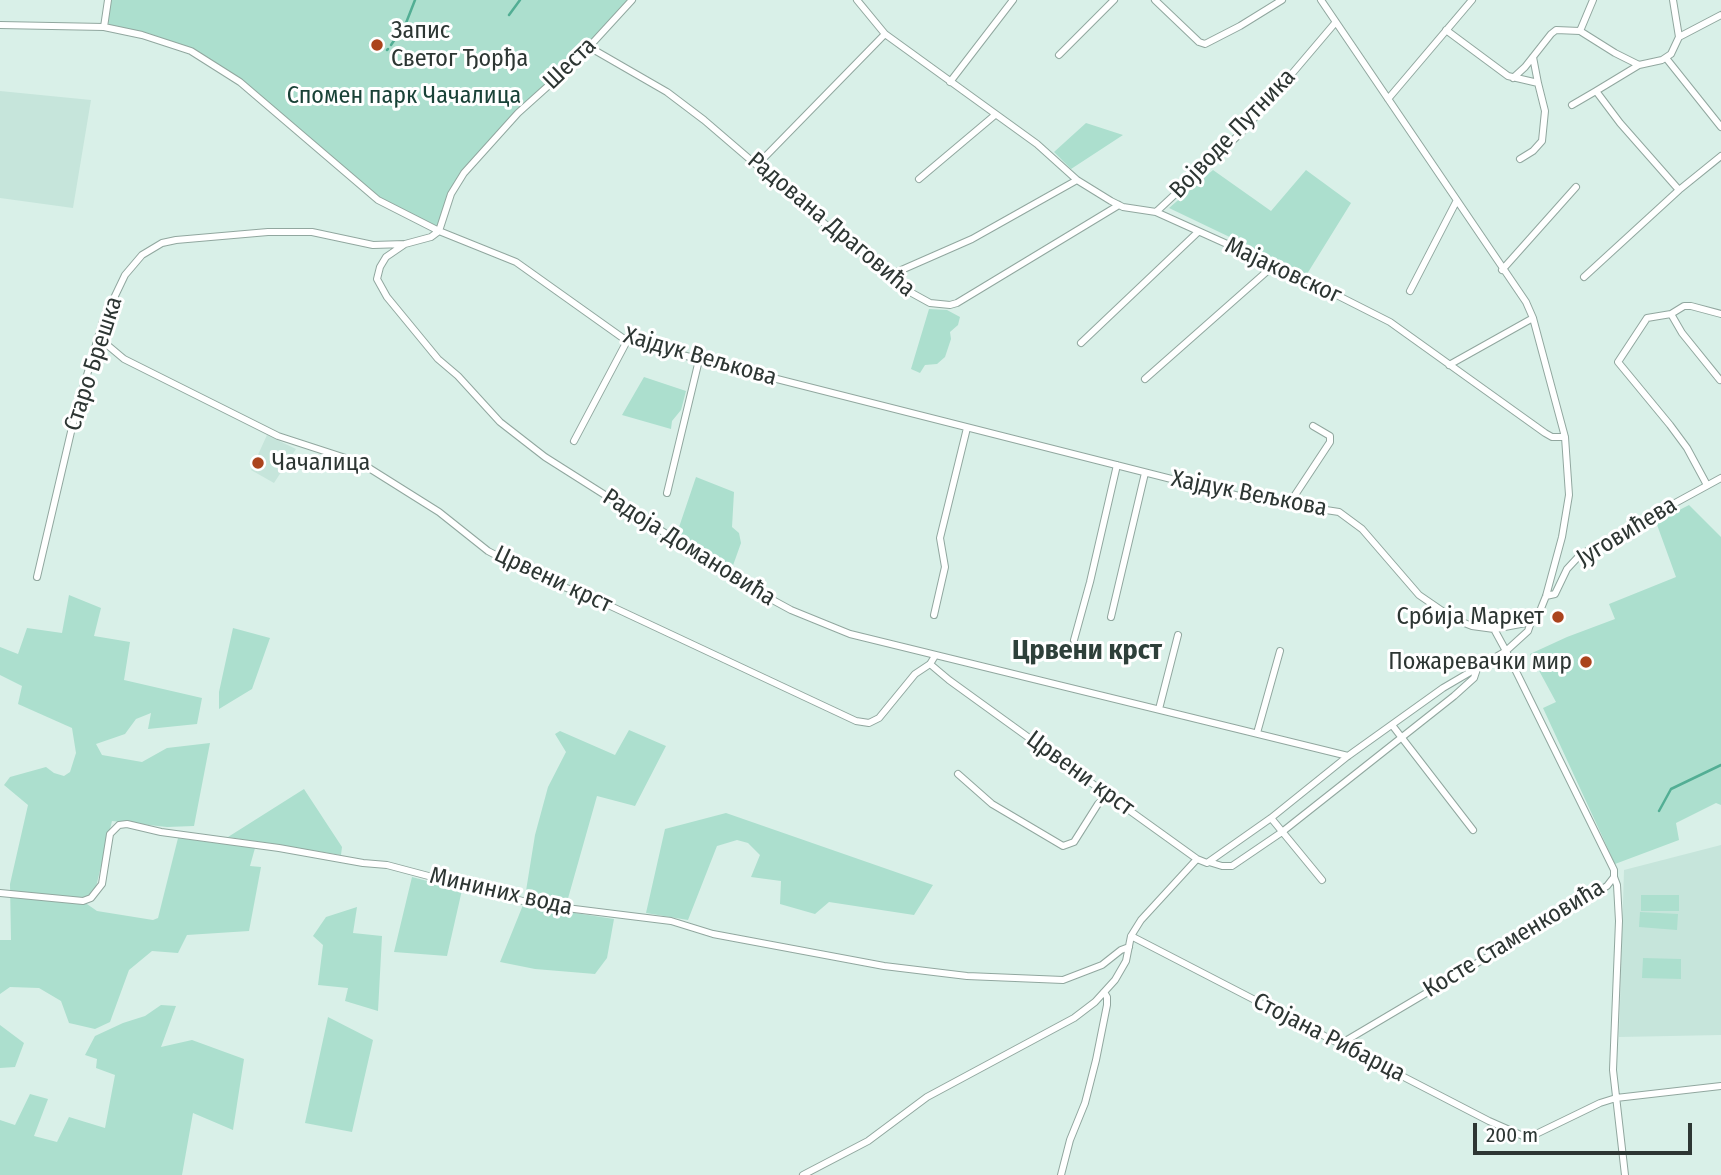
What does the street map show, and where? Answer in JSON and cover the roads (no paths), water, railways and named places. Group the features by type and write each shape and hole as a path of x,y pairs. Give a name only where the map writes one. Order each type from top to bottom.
{"street":[{"path":"104,27 108,0"},
{"name":"Шеста","path":"439,231 451,194 464,173 518,113 589,47 632,0"},
{"name":"Мајаковског","path":"857,0 885,34 1037,144 1077,180 1119,205 1156,212 1309,281 1390,322 1545,433 1552,437 1565,437"},
{"path":"1059,55 1114,0"},
{"path":"1155,0 1199,42 1205,44 1240,26 1277,1"},
{"path":"1209,862 1392,725 1459,677 1506,651 1528,631 1531,622 1538,617 1546,596 1567,514 1569,471 1565,437 1533,318 1526,302 1321,0"},
{"path":"1388,99 1472,0"},
{"path":"1580,31 1593,0"},
{"path":"1673,0 1679,37"},
{"path":"950,82 1011,1"},
{"path":"1572,105 1639,65 1666,58 1679,37 1721,15"},
{"name":"Војводе Путника","path":"1156,212 1245,129 1335,23"},
{"name":"Хајдук Вељкова","path":"0,25 104,27 175,45 240,82 379,200 439,231 516,262 627,341 1247,498 1339,512 1362,529 1419,595 1454,619 1472,626 1494,629 1531,622"},
{"path":"1446,30 1513,78 1538,83"},
{"path":"1513,78 1556,30 1580,31 1615,54 1639,65"},
{"path":"758,164 885,34"},
{"name":"Радована Драговића","path":"589,47 667,92 704,120 824,223 923,300 937,304 957,303 1119,205"},
{"path":"1520,159 1542,141 1545,111 1533,57"},
{"path":"1666,58 1721,127"},
{"path":"1596,91 1620,123 1679,190"},
{"path":"919,179 995,115"},
{"path":"1584,277 1679,190 1721,156"},
{"path":"890,275 972,239 1077,180"},
{"path":"1502,270 1576,187"},
{"path":"1410,291 1456,202"},
{"name":"Старо Брешка","path":"37,578 74,419 103,321 125,275 142,256 162,243 176,240 293,231 312,232 373,245 405,244"},
{"name":"Радоја Домановића","path":"439,231 431,237 405,244 386,257 377,279 383,291 438,359 516,436 577,479 758,592 791,610 850,634 1348,757"},
{"path":"1081,344 1198,232"},
{"path":"1145,379 1273,266"},
{"path":"1707,485 1687,448 1618,362 1647,318 1671,314 1677,309 1691,306 1721,314"},
{"path":"1671,314 1682,333 1720,380"},
{"path":"1449,365 1533,318"},
{"name":"Црвени крст","path":"99,338 124,359 278,436 361,463 439,512 488,551 507,561 549,582 587,594 856,721 869,723 878,718 915,674 930,664 935,656"},
{"path":"574,441 627,341"},
{"path":"667,493 699,360"},
{"path":"1292,505 1330,442 1330,436 1313,426"},
{"path":"934,615 945,567 940,538 967,428"},
{"path":"1074,640 1117,466"},
{"path":"1111,617 1145,473"},
{"name":"Југовићева","path":"1546,596 1555,594 1567,569 1580,555 1721,478"},
{"name":"Косте Стаменковића","path":"1342,1044 1607,886 1614,877 1614,870 1494,629"},
{"path":"1159,709 1178,635"},
{"path":"1257,733 1280,651"},
{"name":"Црвени крст","path":"930,664 1198,859"},
{"path":"803,1175 868,1141 927,1097 1074,1018 1095,1002 1115,980 1126,961 1131,936 1152,906 1198,859 1202,862 1232,866 1282,832 1470,683 1477,668"},
{"path":"1392,725 1473,830"},
{"path":"958,774 992,804 1063,846 1074,842 1098,804 1108,795"},
{"path":"1271,818 1322,880"},
{"name":"Мининих вода","path":"0,893 83,901 91,898 102,884 110,834 119,825 127,824 161,832 387,865 534,904 671,921 713,934 884,966 967,976 1063,980 1102,965 1129,947"},
{"path":"1614,877 1619,921 1613,1070 1625,1175"},
{"name":"Стојана Рибарца","path":"1131,936 1489,1121 1528,1137 1600,1102 1616,1098"},
{"path":"1061,1175 1096,1060 1107,1005 1104,992"},
{"path":"1616,1098 1721,1086"}],"waterway":[{"path":"391,45 406,23 415,0"},
{"path":"509,15 520,0"},
{"path":"1659,811 1671,789 1721,765"}],"place":[{"name":"Запис Светог Ђорђа","path":"377,45"},
{"name":"Чачалица","path":"258,463"},
{"name":"Србија Маркет","path":"1558,617"},
{"name":"Пожаревачки мир","path":"1586,662"}],"district":[{"name":"Црвени крст","path":"1087,651"}],"park label":[{"name":"Спомен парк Чачалица","path":"404,96"}]}
